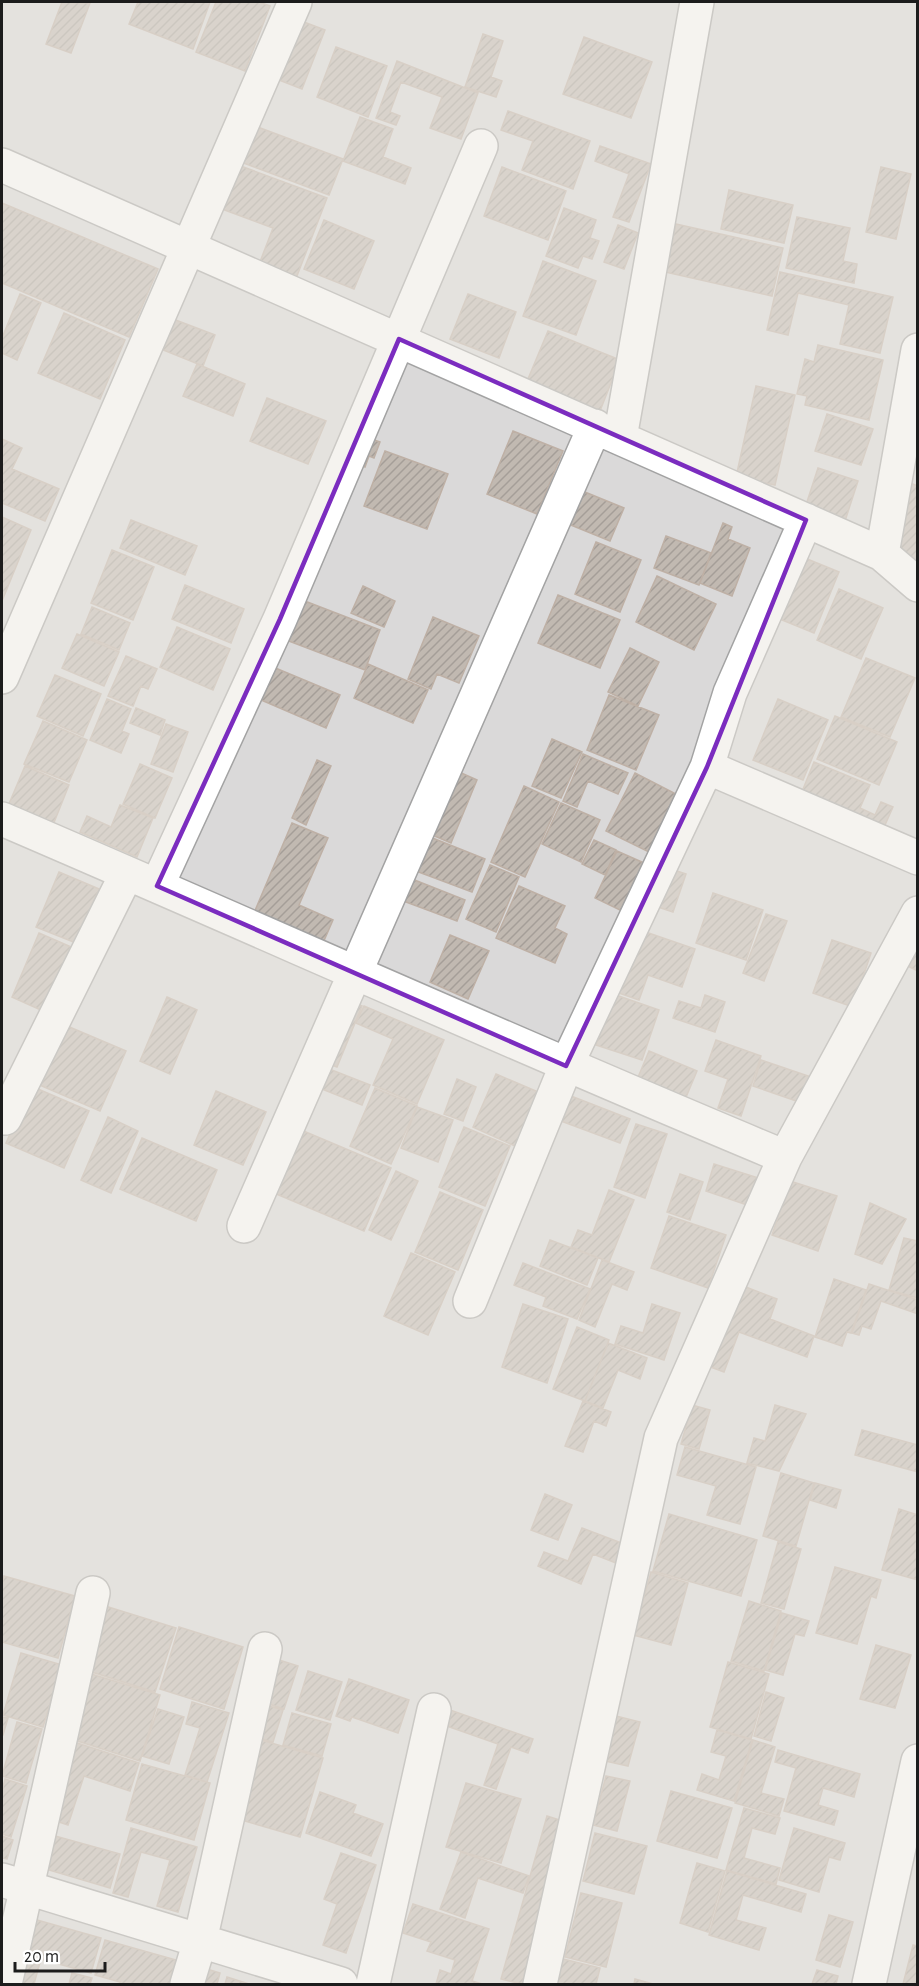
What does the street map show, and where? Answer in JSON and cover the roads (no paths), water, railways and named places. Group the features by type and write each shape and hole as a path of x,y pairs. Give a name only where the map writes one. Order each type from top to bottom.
{"street":[{"path":"2,677 295,2"},
{"path":"244,1226 356,971 607,432 697,2"},
{"path":"157,886 280,619 481,146"},
{"path":"2,165 882,554 918,585"},
{"path":"882,554 918,350"},
{"path":"470,1301 566,1066 707,767 729,693 806,520"},
{"path":"707,767 918,858"},
{"path":"2,819 356,971 566,1066 785,1157"},
{"path":"5,1118 127,873"},
{"path":"540,1984 661,1438 785,1157 918,913"},
{"path":"5,1984 14,1883 93,1593"},
{"path":"187,1984 200,1941 265,1649"},
{"path":"373,1984 434,1710"},
{"path":"869,1984 918,1761"},
{"path":"14,1883 341,1984"}]}
